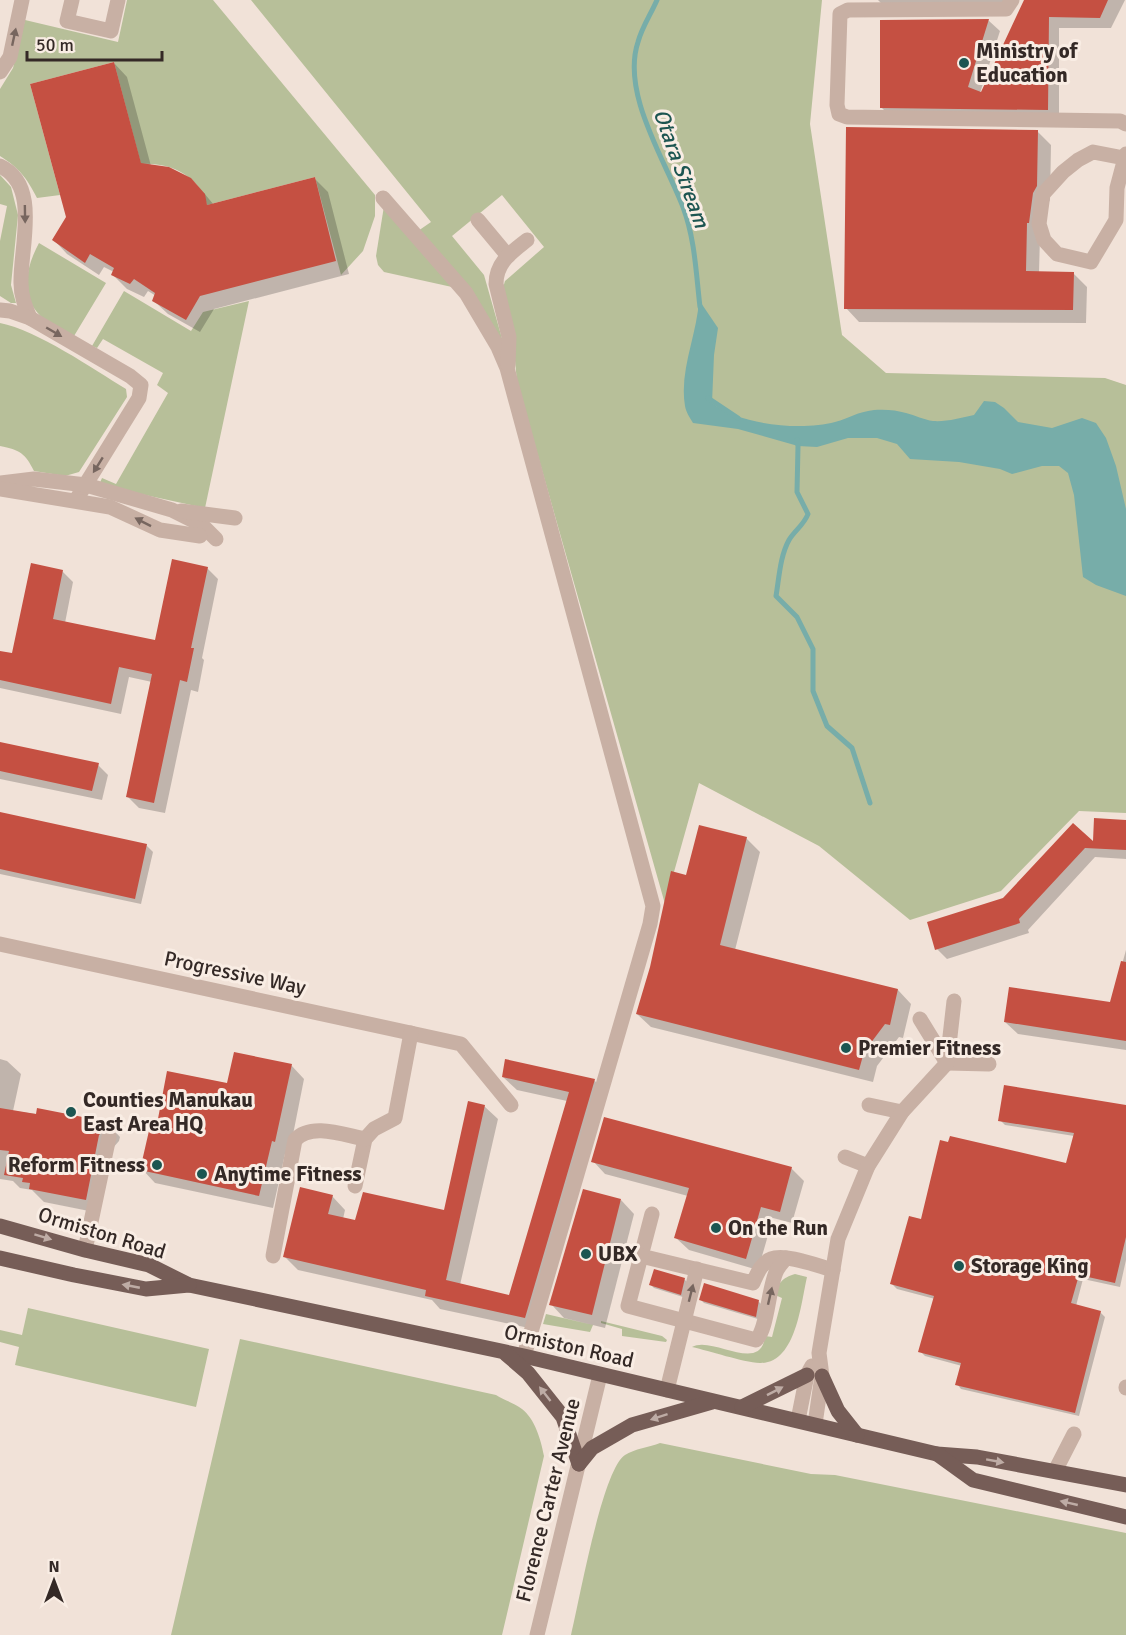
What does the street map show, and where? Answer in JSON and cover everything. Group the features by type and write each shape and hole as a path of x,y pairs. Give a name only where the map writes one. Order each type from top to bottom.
{"main road":[{"name":"Ormiston Road","path":"0,1226 85,1250 149,1264 189,1285 524,1356 937,1454 977,1457 1121,1483"},
{"name":"Ormiston Road","path":"0,1258 146,1289 189,1285"},
{"path":"503,1352 528,1373 563,1417 579,1464"},
{"path":"742,1407 814,1376 857,1434"},
{"path":"579,1464 592,1448 632,1425 715,1401"},
{"name":"Ormiston Road","path":"937,1454 973,1480 1126,1517"}],"street":[{"path":"0,72 10,57 22,0"},
{"path":"72,0 68,21 111,30 118,0"},
{"path":"1012,0 1006,9 848,10 840,14 837,105 839,114 847,117 1120,121 1126,124"},
{"path":"1093,152 1125,156 1117,188 1121,223 1091,262 1057,254 1044,240 1039,224 1043,194 1063,172 1093,152"},
{"path":"0,166 18,179 24,193 26,215 21,282 22,301 30,318"},
{"path":"382,198 466,293 498,347 507,368 653,906 651,924 524,1356"},
{"path":"478,220 508,256"},
{"path":"507,368 509,337 496,284 499,267 527,240"},
{"path":"0,310 30,318 130,376 141,385 139,398 76,500"},
{"path":"0,483 34,479 86,485 172,510 202,525 216,539"},
{"path":"0,489 76,500 122,511 160,530 200,536"},
{"path":"172,510 235,518"},
{"name":"Progressive Way","path":"0,944 461,1044 511,1105"},
{"path":"798,1420 814,1376 838,1239 868,1167 902,1112 947,1063 954,1001"},
{"path":"920,1019 947,1063"},
{"path":"355,1186 365,1139 374,1129 395,1118 411,1033"},
{"path":"947,1063 989,1065"},
{"path":"869,1105 902,1112"},
{"path":"273,1256 295,1140 300,1134 314,1130 365,1139"},
{"path":"85,1250 108,1137"},
{"path":"845,1156 868,1167"},
{"path":"652,1214 628,1306 756,1340 759,1337 777,1270 786,1258"},
{"path":"641,1256 753,1283 760,1269 771,1259 786,1258 833,1270"},
{"path":"667,1390 697,1269"},
{"name":"Florence Carter Avenue","path":"537,1635 600,1375"},
{"path":"814,1376 815,1424"},
{"path":"1055,1471 1074,1434"}],"green space":[{"path":"127,0 213,0 375,195 375,216 363,251 341,275 315,177 207,205 198,186 182,173 163,165 141,164 114,62 30,84 60,195 37,198 22,174 0,156 0,89 13,68 25,20 118,42"},
{"path":"251,0 822,0 810,124 842,335 886,373 1105,378 1126,385 1126,813 1079,811 1001,891 910,920 819,846 699,783 665,904 517,382 502,291 505,281 544,247 502,195 452,236 484,275 503,342 418,231 431,222"},
{"path":"0,175 11,187 18,215 11,285 16,303 11,303 0,296 0,241 7,206 0,204"},
{"path":"384,206 452,287 384,272 378,265 376,256"},
{"path":"39,243 106,283 74,336 48,322 31,303 27,283 28,273"},
{"path":"124,291 191,331 203,312 249,301 205,508 99,485 102,478 116,484 168,393 157,385 163,373 103,339 97,348 92,346"},
{"path":"0,323 31,333 126,389 127,397 79,472 65,476 34,471 21,453 0,446"},
{"path":"795,1274 807,1277 795,1330 782,1354 772,1361 760,1363 735,1359 692,1347 701,1345 734,1352 755,1352 762,1347 765,1336 772,1337 782,1298 775,1295 778,1287 784,1279"},
{"path":"28,1308 209,1349 196,1407 15,1365 19,1347 0,1342 0,1330 22,1335"},
{"path":"546,1314 593,1325 590,1332 543,1324"},
{"path":"601,1321 662,1336 667,1340 666,1342 622,1336 622,1329 601,1323"},
{"path":"240,1339 496,1395 527,1413 537,1430 544,1456 502,1635 171,1635"},
{"path":"660,1443 811,1474 835,1475 1126,1533 1126,1635 571,1635 600,1510 616,1466 625,1455"}],"water":[{"path":"699,300 718,328 714,355 712,403 738,417 771,424 805,426 835,422 874,410 895,410 930,420 943,421 974,415 984,401 995,402 1018,422 1052,428 1082,418 1096,423 1106,438 1116,466 1126,509 1126,596 1096,585 1083,577 1074,495 1068,473 1059,466 1042,466 1012,474 1000,469 959,462 910,459 897,444 877,438 848,438 817,447 798,446 738,429 693,423 685,406 684,380"}],"building":[{"name":"Ministry of Education","path":"1024,0 1108,0 1100,18 1049,17 1048,110 880,108 880,20 989,19 968,87 981,92"},
{"path":"114,62 141,163 169,167 191,178 205,194 207,205 315,177 336,261 200,296 186,320 152,301 155,293 134,279 130,284 111,275 114,268 90,254 85,263 52,240 66,217 30,84"},
{"path":"846,127 1038,130 1037,186 1033,193 1029,223 1027,223 1026,271 1074,272 1073,310 844,309"},
{"path":"172,559 208,567 191,648 194,648 187,682 180,680 154,803 126,797 152,674 119,667 111,704 0,680 0,651 12,653 31,563 63,570 53,619 155,640"},
{"path":"0,742 99,763 92,791 0,771"},
{"path":"0,812 147,844 135,899 0,869"},
{"path":"1094,818 1126,820 1126,850 1085,848 1019,919 1020,923 935,950 927,922 1003,898 1073,823 1093,841"},
{"path":"699,825 747,837 720,945 898,989 890,1025 885,1024 864,1052 859,1070 636,1014 650,967 671,871 686,875"},
{"path":"1121,961 1126,962 1126,1041 1004,1022 1009,987 1110,1002"},
{"path":"234,1052 292,1064 275,1142 272,1141 259,1196 140,1170 151,1122 157,1124 167,1071 227,1083"},
{"path":"505,1059 595,1079 525,1318 425,1296 426,1290 283,1257 300,1187 333,1195 328,1214 355,1220 363,1192 444,1210 468,1101 485,1105 446,1280 509,1295 569,1092 502,1077"},
{"path":"1004,1085 1126,1105 1126,1237 1115,1283 1079,1275 1071,1303 1101,1311 1075,1413 955,1385 961,1363 918,1352 934,1296 890,1284 909,1216 921,1219 940,1140 948,1142 950,1136 1066,1163 1074,1133 998,1121"},
{"path":"0,1108 36,1114 37,1108 108,1122 99,1135 86,1200 29,1189 30,1183 22,1182 23,1178 4,1175 9,1151 0,1150"},
{"path":"604,1117 792,1167 780,1212 761,1207 746,1259 674,1238 689,1188 591,1162"},
{"path":"583,1189 621,1199 592,1315 549,1305"},
{"path":"654,1269 685,1278 681,1295 649,1285"},
{"path":"704,1283 759,1300 756,1317 699,1300"}],"waterway":[{"name":"Otara Stream","path":"657,0 638,42 634,62 635,83 647,126 687,219 700,307"},
{"name":"Otara Stream","path":"708,398 738,418"},
{"path":"797,440 797,492 808,514 786,546 776,596 797,617 813,649 813,691 827,726 852,748 870,803"}],"place":[{"name":"Ministry of Education","path":"964,63"},
{"name":"Premier Fitness","path":"846,1048"},
{"name":"Counties Manukau East Area HQ","path":"71,1112"},
{"name":"Reform Fitness","path":"157,1165"},
{"name":"Anytime Fitness","path":"202,1174"},
{"name":"On the Run","path":"716,1228"},
{"name":"UBX","path":"586,1254"},
{"name":"Storage King","path":"959,1266"}]}
